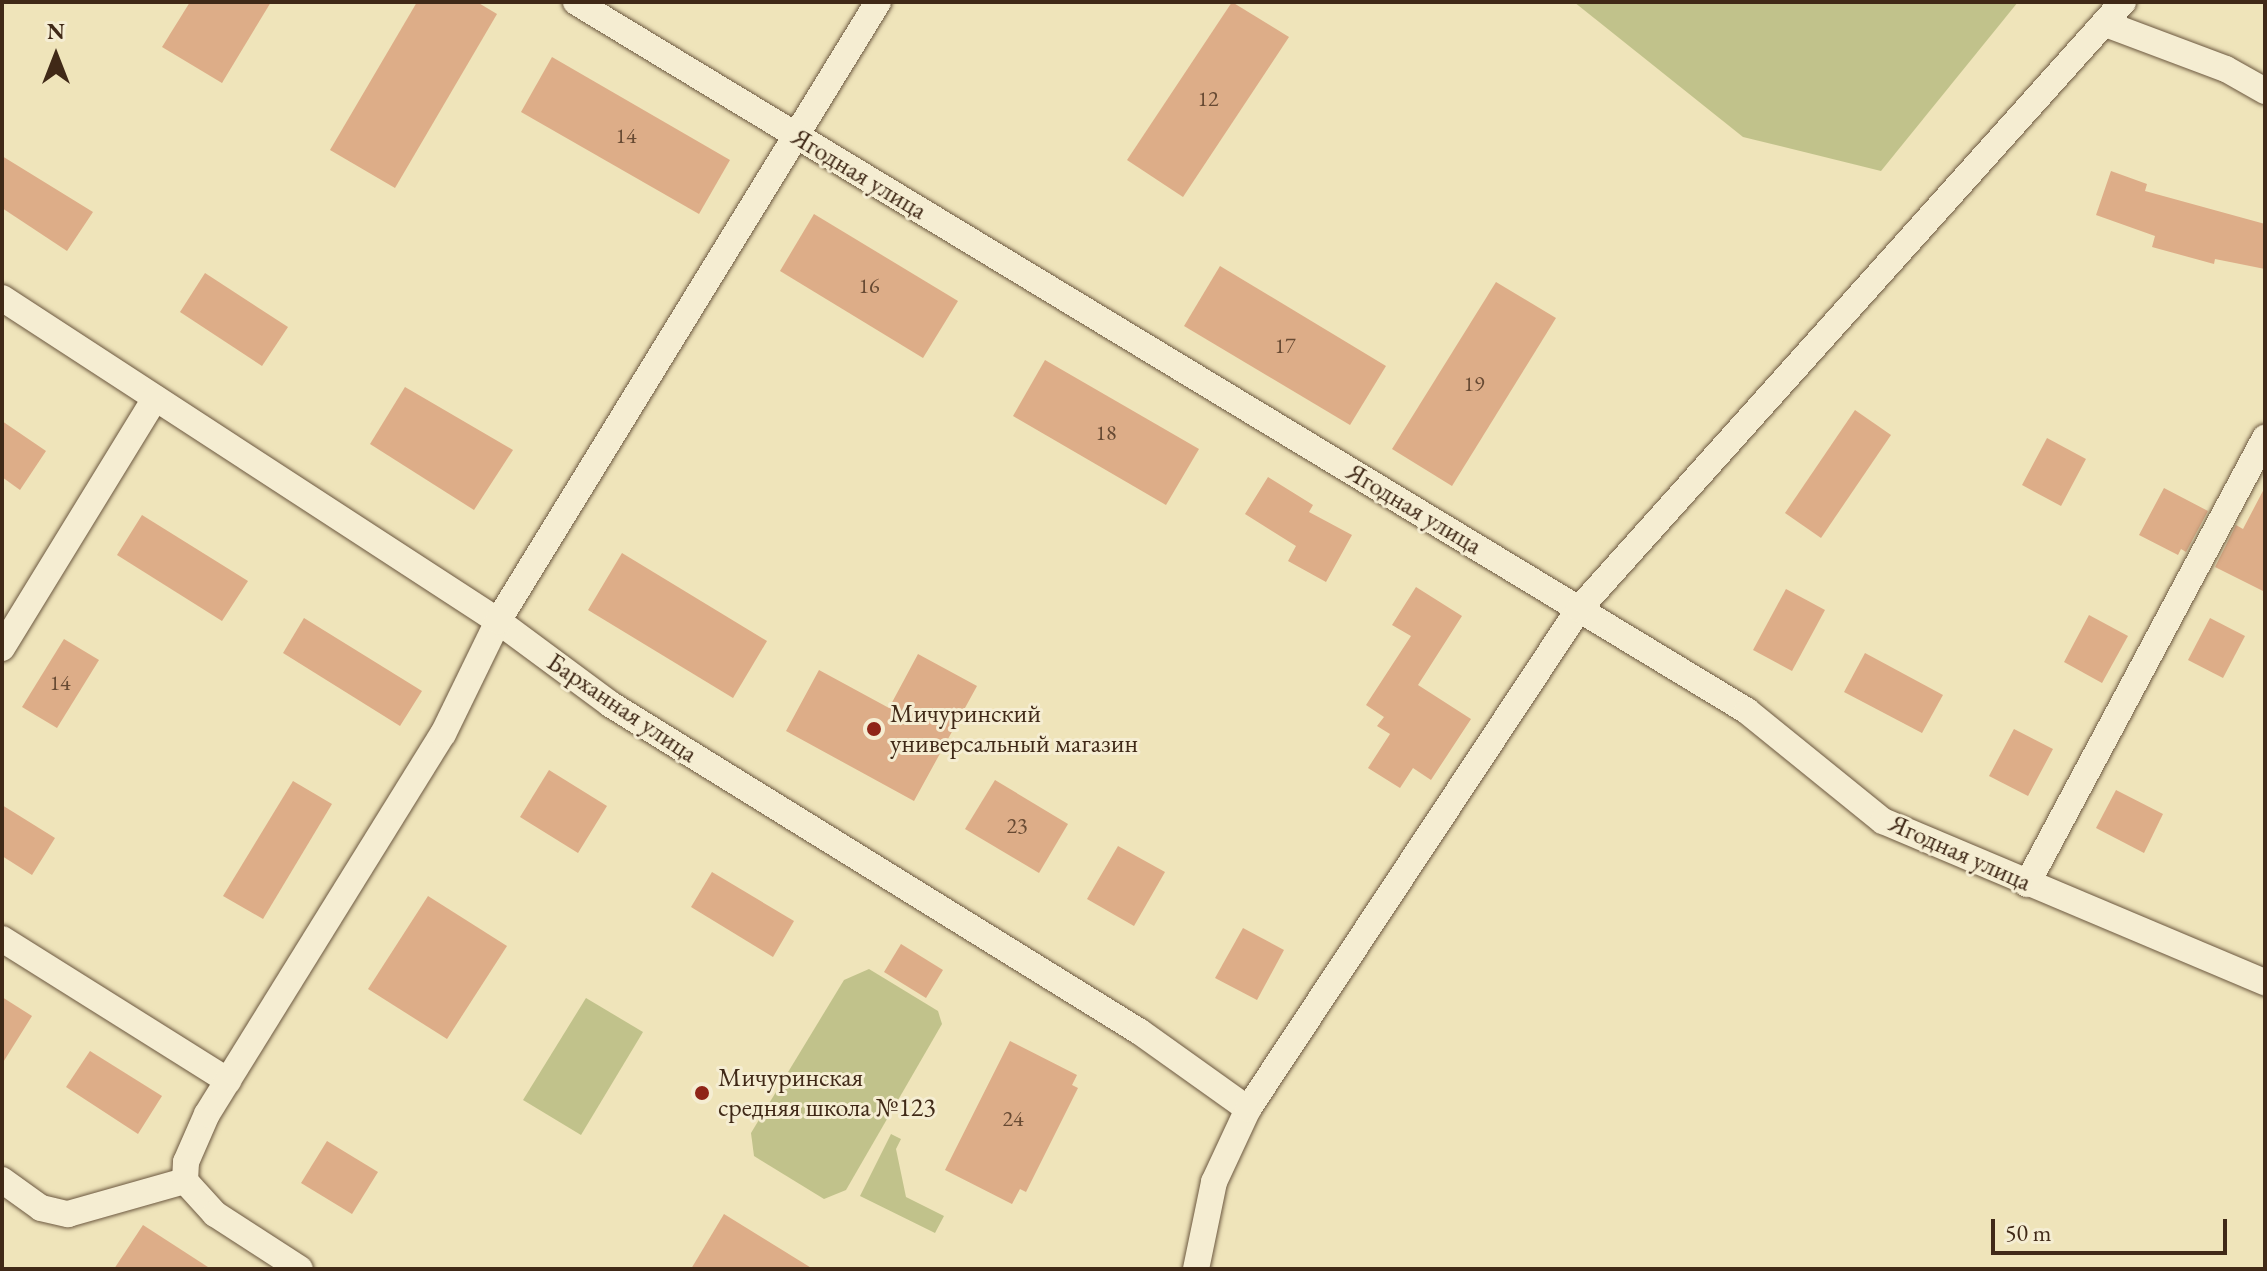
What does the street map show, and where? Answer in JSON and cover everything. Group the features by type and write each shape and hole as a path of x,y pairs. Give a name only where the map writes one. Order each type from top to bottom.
{"street":[{"name":"Ягодная улица","path":"576,2 1747,711 1883,821 2027,884 2262,974"},
{"path":"185,1181 193,1143 228,1081 443,734 498,621 793,134 878,2"},
{"path":"1196,1269 1214,1182 1248,1109 1579,609 1703,465 2123,2"},
{"path":"2106,24 2226,69 2265,91"},
{"name":"Барханная улица","path":"2,298 498,621 610,704 1140,1032 1248,1109"},
{"path":"2,648 155,398"},
{"path":"2027,884 2265,438"},
{"path":"2,939 228,1081"},
{"path":"2,1180 41,1208 68,1214 185,1181"},
{"path":"185,1181 215,1214 300,1269"}],"green space":[{"path":"1574,2 2018,2 1881,171 1743,137"},
{"path":"869,969 938,1011 942,1024 846,1190 824,1199 754,1156 751,1133 844,980"},
{"path":"586,998 643,1032 581,1135 523,1100"},
{"path":"891,1134 901,1139 896,1149 906,1197 944,1216 935,1233 860,1196"}],"building":[{"path":"190,2 271,2 222,83 162,47"},
{"path":"417,2 477,2 497,14 395,188 330,150"},
{"path":"1232,2 1289,37 1183,197 1127,160"},
{"path":"552,57 730,160 699,214 521,112"},
{"path":"2,156 93,212 67,251 2,208"},
{"path":"2111,171 2147,184 2145,191 2265,224 2265,269 2215,259 2214,264 2152,247 2155,236 2096,215"},
{"path":"814,214 958,301 923,358 780,271"},
{"path":"1220,266 1386,366 1350,425 1184,326"},
{"path":"205,273 288,327 262,366 180,312"},
{"path":"1496,282 1556,318 1452,486 1392,449"},
{"path":"1045,360 1199,449 1166,505 1013,416"},
{"path":"405,387 513,450 474,510 370,444"},
{"path":"1855,410 1891,435 1821,538 1785,513"},
{"path":"2,421 46,451 20,490 2,477"},
{"path":"2047,438 2086,459 2061,506 2022,485"},
{"path":"1268,477 1313,505 1309,512 1352,535 1326,582 1288,561 1296,546 1245,514"},
{"path":"2265,487 2265,592 2215,567 2236,525 2243,529"},
{"path":"2164,488 2208,511 2186,552 2181,549 2178,555 2139,535"},
{"path":"142,515 248,581 222,621 117,555"},
{"path":"622,553 767,641 733,698 588,610"},
{"path":"1416,587 1462,616 1418,685 1471,719 1431,780 1413,768 1400,788 1368,768 1390,734 1377,726 1384,717 1366,705 1411,636 1392,625"},
{"path":"1786,589 1825,610 1792,671 1753,650"},
{"path":"2089,615 2128,636 2102,683 2064,662"},
{"path":"304,618 422,691 400,726 283,653"},
{"path":"2210,618 2245,636 2223,678 2188,660"},
{"path":"64,639 99,660 57,728 22,707"},
{"path":"1865,653 1943,695 1922,733 1844,692"},
{"path":"918,654 977,686 914,801 786,731 819,670 889,708"},
{"path":"2014,729 2053,749 2028,796 1989,776"},
{"path":"549,770 607,806 578,853 520,817"},
{"path":"995,780 1068,824 1039,873 965,829"},
{"path":"293,781 332,804 263,919 223,896"},
{"path":"2116,790 2163,814 2144,853 2096,828"},
{"path":"2,805 55,838 32,875 2,856"},
{"path":"1118,846 1165,872 1134,926 1087,899"},
{"path":"712,872 794,921 773,957 691,907"},
{"path":"428,896 507,946 447,1039 368,989"},
{"path":"1243,928 1284,950 1257,1000 1215,978"},
{"path":"901,944 943,970 926,998 884,972"},
{"path":"2,997 32,1016 2,1064"},
{"path":"1010,1041 1077,1075 1072,1085 1078,1088 1026,1192 1020,1189 1012,1204 945,1170"},
{"path":"90,1051 162,1096 138,1134 66,1087"},
{"path":"327,1141 378,1172 352,1214 301,1183"},
{"path":"724,1214 813,1269 691,1269"},
{"path":"143,1225 211,1269 114,1269"}],"place":[{"name":"Мичуринский универсальный магазин","path":"874,729"},
{"name":"Мичуринская средняя школа №123","path":"702,1093"}]}
